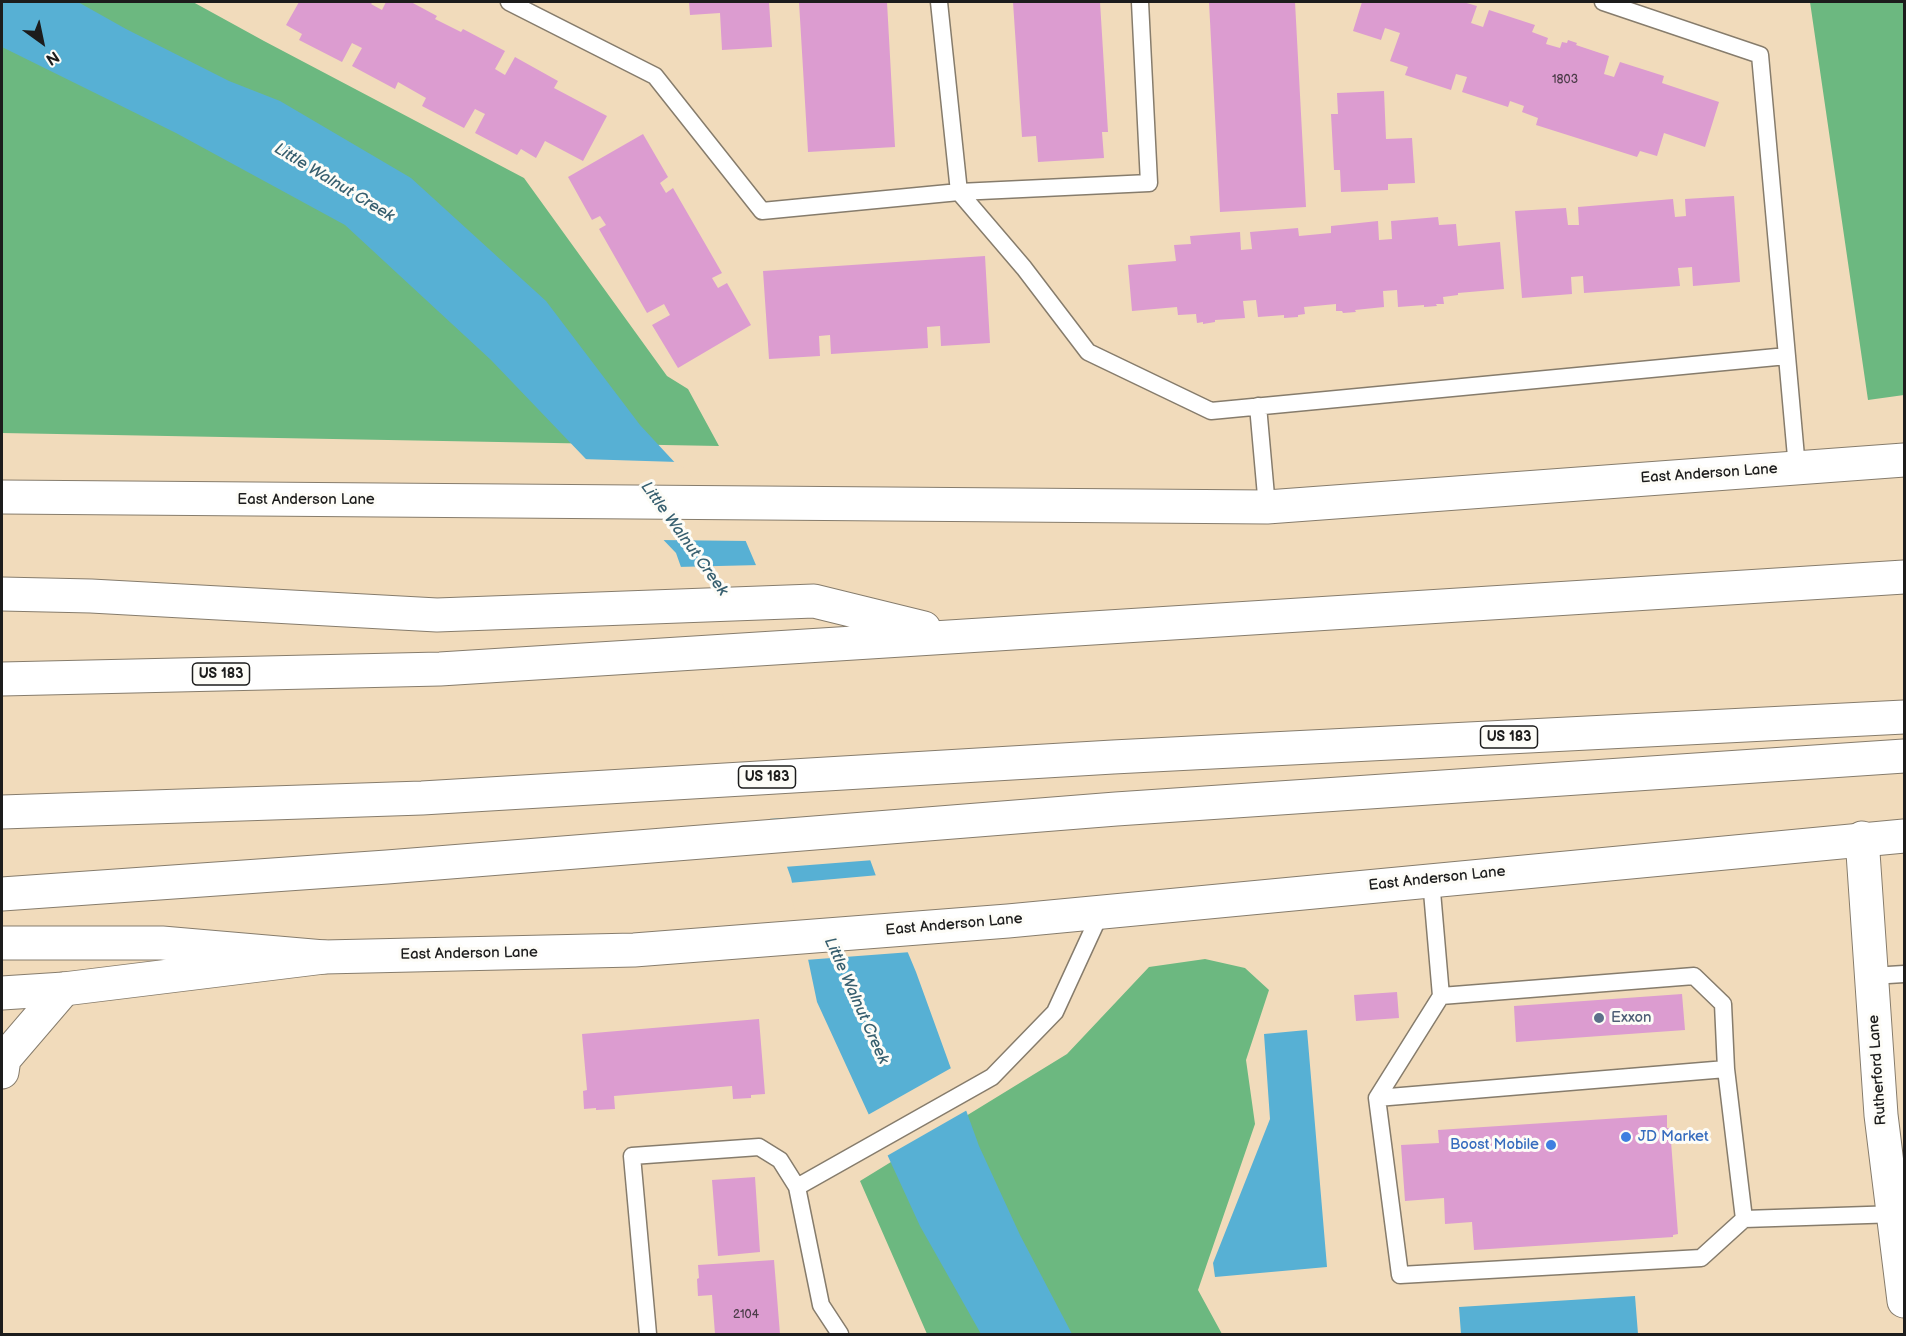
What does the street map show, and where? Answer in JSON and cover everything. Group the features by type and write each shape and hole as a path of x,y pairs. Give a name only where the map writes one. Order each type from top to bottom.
{"main road":[{"name":"East Anderson Lane","path":"2,497 1267,507 1905,460"},
{"name":"US 183","path":"2,679 440,669 1905,577"},
{"path":"2,594 438,615 814,601 955,635"},
{"name":"US 183","path":"2,812 422,798 1113,757 1905,717"},
{"path":"2,894 423,864 1116,809 1905,756"},
{"name":"East Anderson Lane","path":"2,993 64,989 324,957 634,950 1008,921 1862,838 1905,836"},
{"name":"Rutherford Lane","path":"1862,838 1881,1115 1899,1214 1905,1301"},
{"path":"2,943 162,943 324,957"},
{"path":"2,1072 4,1059 64,989"}],"lane":[{"path":"509,2 655,76 762,211 959,192 1149,183 1140,2"},
{"path":"939,2 959,192 1024,268 1088,352 1211,411 1787,356"},
{"path":"1603,2 1760,54 1797,468"},
{"path":"1258,406 1267,507"},
{"path":"1431,880 1442,996 1377,1098 1400,1275 1701,1258 1744,1219 1899,1214"},
{"path":"797,1187 992,1077 1055,1012 1101,912"},
{"path":"1872,976 1905,974"},
{"path":"1442,996 1694,976 1723,1004 1726,1069 1744,1219"},
{"path":"1377,1098 1726,1069"},
{"path":"648,1335 632,1156 759,1147 780,1160 797,1187 821,1305 840,1335"}],"green space":[{"path":"2,2 193,2 524,178 667,376 688,389 719,446 2,433"},
{"path":"1810,2 1904,2 1904,395 1868,400"},
{"path":"1205,959 1245,968 1269,990 1246,1060 1255,1124 1198,1290 1222,1334 927,1334 860,1181 1067,1054 1149,967"}],"water":[{"name":"Little Walnut Creek","path":"2,2 78,2 229,81 280,101 411,178 546,301 640,425 744,537 802,673 876,876 916,972 979,1146 1020,1235 1072,1334 981,1334 920,1226 817,1002 791,878 676,553 491,360 345,225 176,133 2,47"},
{"path":"1307,1030 1327,1267 1215,1277 1213,1263 1270,1119 1264,1034"},
{"path":"1635,1296 1638,1334 1461,1334 1459,1307"}],"pier":[{"path":"581,459 678,462 747,535 750,541 659,540"},
{"path":"760,565 805,672 857,814 767,819 677,567"},
{"path":"859,818 874,860 784,867 769,825"},
{"path":"879,875 911,952 805,960 789,883"},
{"path":"953,1067 969,1109 885,1157 866,1116"}],"building":[{"path":"299,2 373,2 371,4 382,10 386,2 411,2 437,16 435,19 461,32 463,29 505,51 495,69 505,75 515,57 558,81 554,88 607,116 583,161 545,141 536,158 521,149 517,155 475,133 485,114 475,109 464,128 422,106 426,98 398,82 395,89 352,66 362,48 352,43 342,62 299,40 302,34 286,25"},
{"path":"689,2 769,2 772,47 722,50 720,13 690,15"},
{"path":"799,2 887,2 895,147 808,152"},
{"path":"1013,2 1100,2 1108,132 1102,132 1104,158 1038,162 1036,136 1022,137"},
{"path":"1209,2 1295,2 1306,207 1220,212"},
{"path":"1362,2 1463,2 1477,6 1471,23 1483,27 1489,10 1535,25 1532,32 1548,38 1546,44 1560,48 1562,42 1567,43 1568,40 1609,56 1604,74 1614,77 1620,62 1664,76 1662,83 1719,102 1705,147 1664,133 1657,156 1640,151 1637,157 1536,125 1538,118 1522,112 1524,106 1510,101 1508,107 1462,92 1467,77 1456,74 1451,90 1405,75 1408,67 1390,61 1400,33 1385,28 1381,40 1353,31"},
{"path":"1384,91 1386,139 1412,138 1415,183 1388,184 1388,190 1341,192 1340,170 1334,170 1331,114 1338,114 1337,93"},
{"path":"643,134 668,177 660,183 666,193 673,188 722,273 712,278 718,288 727,283 751,325 678,368 652,325 670,315 664,304 647,313 599,229 606,225 600,216 592,220 568,177"},
{"path":"1734,196 1740,282 1693,286 1692,267 1678,268 1680,286 1584,293 1583,276 1571,277 1572,294 1522,298 1515,211 1566,208 1568,225 1579,225 1578,207 1673,199 1675,217 1686,216 1685,199"},
{"path":"1438,217 1439,225 1456,224 1458,246 1500,242 1504,289 1458,293 1458,295 1443,297 1444,304 1424,307 1424,305 1398,307 1397,290 1383,291 1384,307 1343,313 1336,311 1336,304 1304,307 1305,314 1284,318 1284,315 1258,317 1256,300 1243,301 1245,318 1215,320 1215,322 1203,324 1203,322 1197,323 1196,314 1178,315 1177,307 1132,311 1128,265 1176,261 1174,245 1191,244 1190,236 1240,232 1241,250 1252,249 1250,232 1298,228 1299,236 1331,233 1331,226 1378,221 1379,240 1392,239 1391,221"},
{"path":"985,256 990,343 941,346 940,326 927,327 928,348 831,354 830,335 819,336 820,356 769,359 763,271"},
{"path":"1397,992 1399,1018 1356,1021 1354,995"},
{"name":"Exxon","path":"1682,994 1685,1030 1516,1042 1514,1006"},
{"path":"759,1019 765,1094 733,1099 732,1086 614,1096 615,1109 584,1109 583,1091 587,1090 582,1034"},
{"path":"1667,1115 1678,1234 1673,1237 1474,1250 1472,1222 1445,1224 1444,1198 1405,1201 1401,1145 1439,1143 1438,1130"},
{"path":"755,1177 760,1252 718,1256 712,1180"},
{"path":"774,1260 780,1334 715,1334 712,1295 698,1296 698,1265"}],"place":[{"name":"Exxon","path":"1599,1018"},
{"name":"JD Market","path":"1626,1137"},
{"name":"Boost Mobile","path":"1551,1145"}]}
